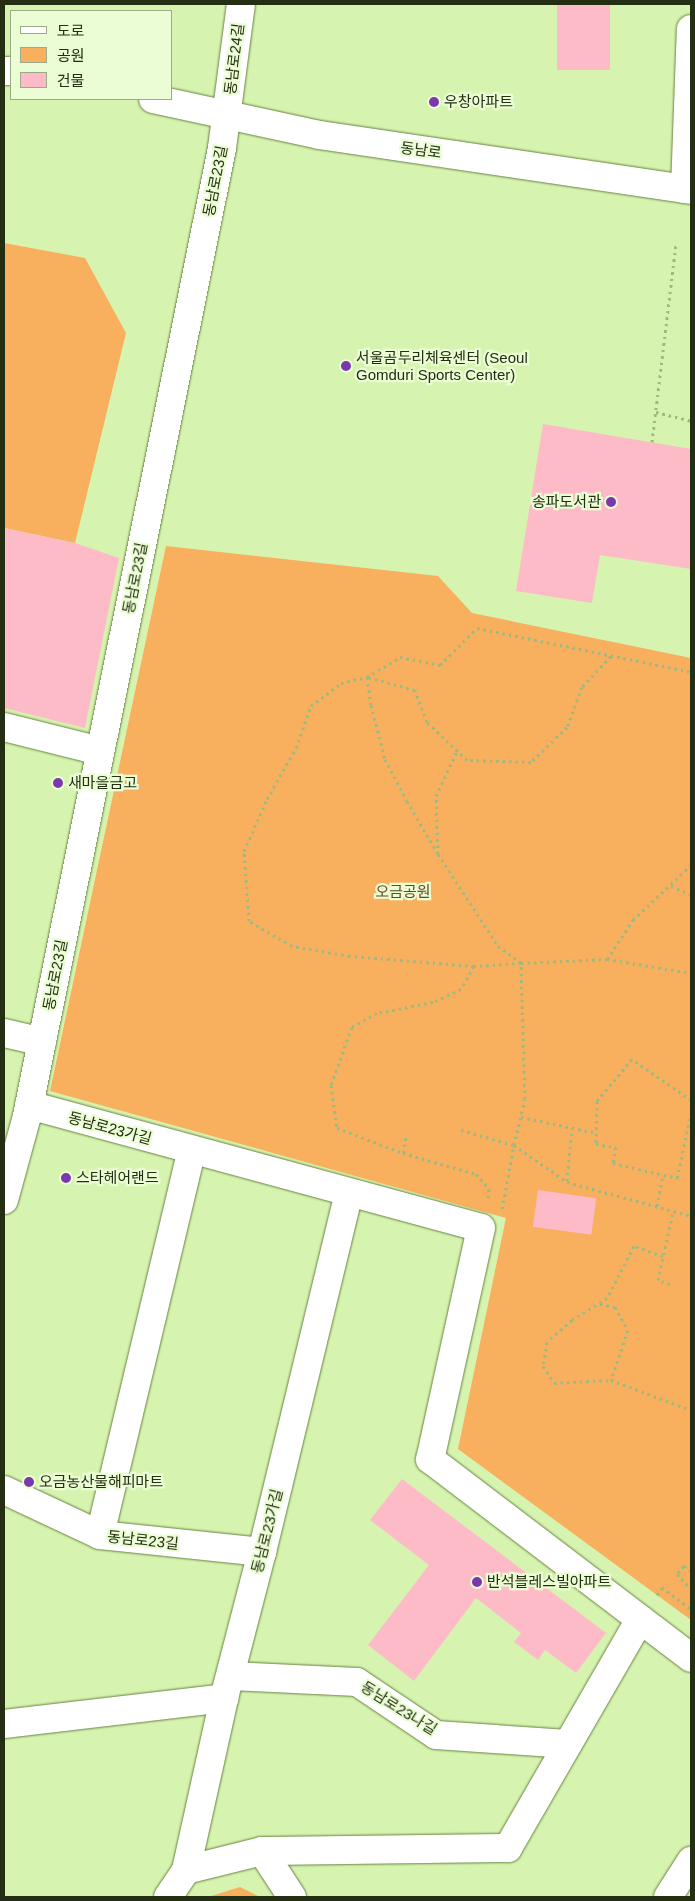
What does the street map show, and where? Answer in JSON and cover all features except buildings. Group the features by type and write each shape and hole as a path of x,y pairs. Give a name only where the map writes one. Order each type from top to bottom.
{"street":[{"name":"동남로24길","path":"227,115 241,4"},
{"path":"688,190 691,29"},
{"name":"동남로","path":"158,100 319,135 688,190"},
{"name":"동남로23길","path":"4,1200 29,1105 42,1042 227,115"},
{"path":"4,727 100,751"},
{"path":"4,1032 42,1042"},
{"name":"동남로23가길","path":"29,1105 480,1228 430,1459 691,1658"},
{"path":"100,1535 192,1150"},
{"name":"동남로23가길","path":"168,1897 186,1870 228,1687 348,1192"},
{"name":"동남로23길","path":"4,1490 100,1535 262,1552"},
{"path":"186,1870 262,1851 508,1848 640,1619"},
{"name":"동남로23나길","path":"4,1724 228,1687 357,1682 436,1735 568,1744"},
{"path":"262,1851 292,1897"},
{"path":"668,1897 691,1861"}],"path":[{"path":"652,442 676,244"},
{"path":"656,412 691,421"},
{"path":"691,672 477,628 440,665 400,657 367,676 341,683 311,706 296,748 267,799 244,850 249,921 292,946 350,956 474,966 607,959 691,973"},
{"path":"367,676 415,690 427,722 467,760 531,762 567,727 582,687 611,656"},
{"path":"367,676 371,705 386,758 407,801 438,854 498,946 520,963"},
{"path":"438,854 436,796 457,751"},
{"path":"607,959 634,920 691,865"},
{"path":"671,886 691,895"},
{"path":"504,1200 514,1144 525,1099 520,963"},
{"path":"474,966 461,989 434,1002 377,1013 352,1028 332,1086 337,1128 403,1153 476,1174 489,1189 487,1203"},
{"path":"691,1100 632,1059 597,1101 596,1144 616,1147 613,1162 677,1178 691,1113"},
{"path":"521,1117 596,1133"},
{"path":"567,1182 572,1128"},
{"path":"461,1130 514,1144 567,1182 691,1216"},
{"path":"403,1153 406,1137"},
{"path":"657,1206 663,1175"},
{"path":"670,1284 658,1280 673,1212"},
{"path":"663,1256 634,1246 607,1298 572,1320 547,1342 542,1366 554,1383 610,1380 691,1410"},
{"path":"600,1304 615,1307 628,1330 610,1380"},
{"path":"691,1571 684,1566 677,1574 691,1589"}],"green space":[{"path":"4,243 85,258 126,333 75,543 4,528"},
{"name":"오금공원","path":"166,546 438,576 472,613 691,658 691,1620 458,1449 506,1218 50,1091"},
{"path":"240,1887 260,1897 208,1897"}],"place":[{"name":"우창아파트","path":"434,102"},
{"name":"서울곰두리체육센터 (Seoul Gomduri Sports Center)","path":"346,366"},
{"name":"송파도서관","path":"611,502"},
{"name":"새마을금고","path":"58,783"},
{"name":"스타헤어랜드","path":"66,1178"},
{"name":"오금농산물해피마트","path":"29,1482"},
{"name":"반석블레스빌아파트","path":"477,1582"}]}
